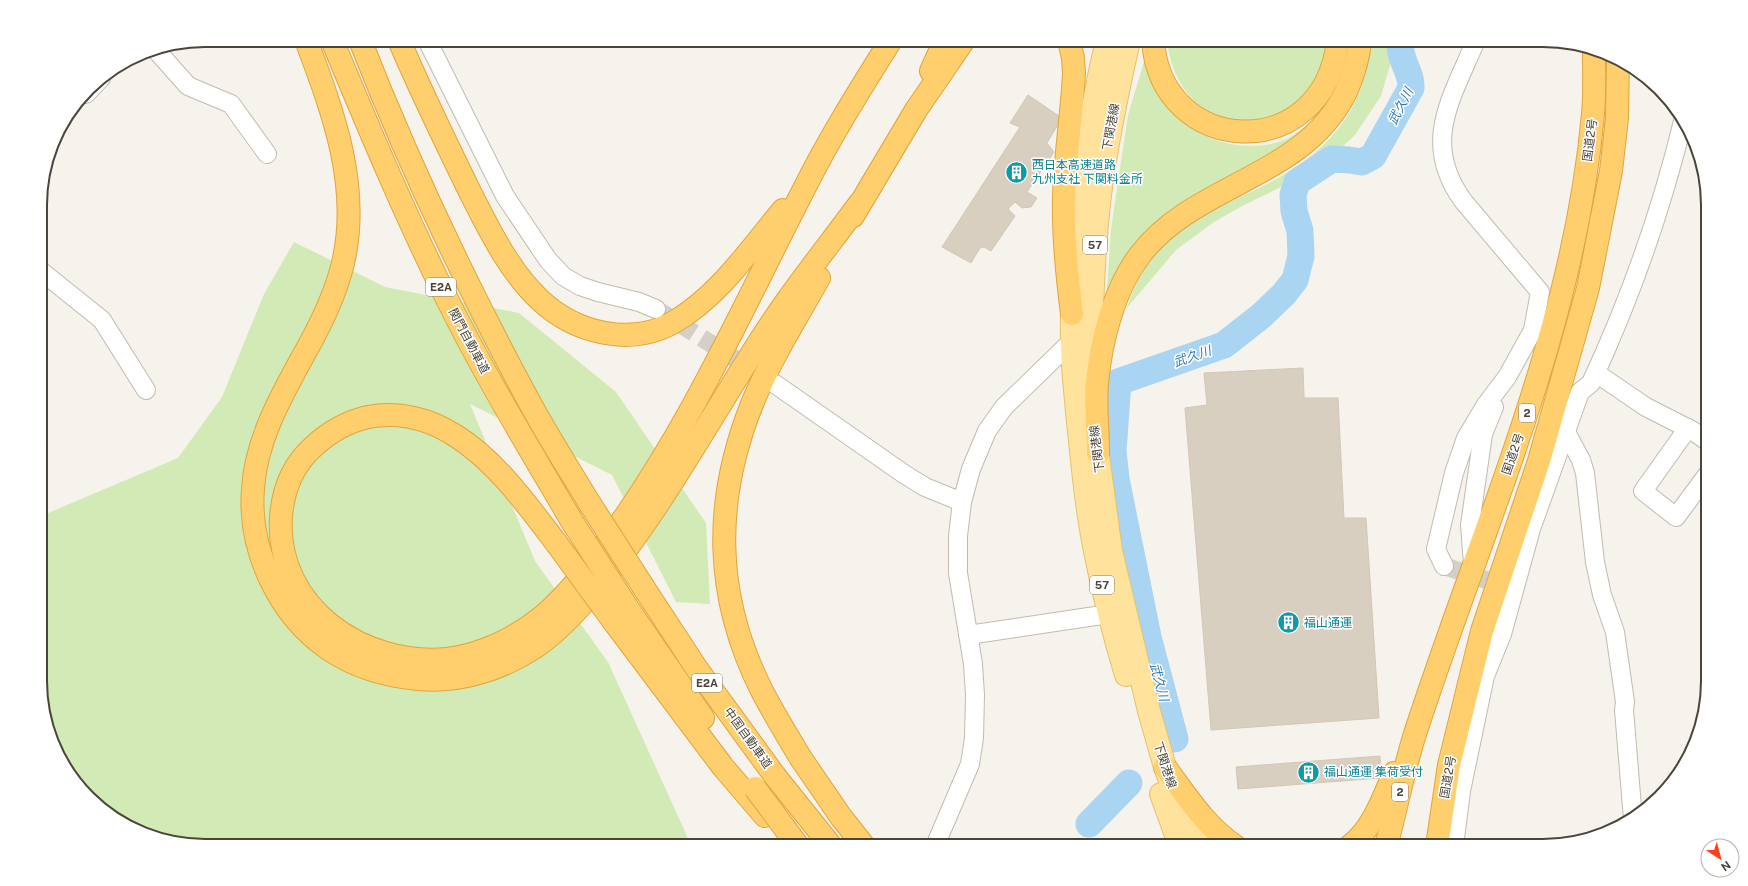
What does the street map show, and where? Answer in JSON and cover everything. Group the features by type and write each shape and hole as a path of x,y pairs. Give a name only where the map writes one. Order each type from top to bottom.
{"highway":[{"path":"309,47 331,108 341,144 347,174 349,198 347,245 342,267 325,313 277,405 260,449 252,491 255,535 269,576 279,595 306,630 340,657 359,666 380,673 417,679 448,679 471,675 515,659 536,647 576,612 611,571 643,526 757,345 860,203"},
{"name":"関門自動車道","path":"335,47 394,185 446,297 505,409 573,523 600,565"},
{"name":"関門自動車道","path":"363,47 415,172 469,288 531,406 617,546"},
{"path":"402,47 462,176 507,260 539,300 573,324 589,329 624,335 657,330 673,323 689,312 719,285 808,182"},
{"path":"867,79 878,47"},
{"path":"785,839 723,767 621,615 557,544 528,505 479,454 458,437 436,424 397,415 377,415 356,420 337,428 320,440 304,455 293,473 285,492 282,511 280,533 290,573 300,591 314,609 348,638 391,656 430,660 474,654 497,645 521,632 542,616 563,597 597,556 651,479 695,402 808,182 887,47"},
{"path":"916,110 942,47"},
{"path":"858,839 841,817 800,757 762,690 736,626 725,568 725,504 730,472 737,445 753,403 770,366 860,203 916,110 959,47"},
{"path":"1071,47 1074,58 1074,73 1065,170 1064,230 1065,265 1072,314"},
{"path":"1154,47 1158,67 1165,82 1184,108 1211,125 1226,130 1255,132 1269,130 1282,125 1296,117 1311,105 1321,91 1331,72 1336,47"},
{"path":"1098,452 1097,383 1103,351 1114,308 1130,270 1151,242 1179,218 1277,163 1314,137 1329,120 1349,85 1356,65 1359,47"},
{"name":"国道2号","path":"1388,839 1413,739 1530,404 1548,344 1578,223 1593,113 1593,55"},
{"name":"国道2号","path":"1438,839 1449,765 1480,637 1539,461 1588,288 1611,171 1617,118 1618,66"},
{"name":"中国自動車道","path":"617,546 697,669 775,776 826,839"},
{"name":"中国自動車道","path":"600,565 621,615 698,710 793,839"},
{"path":"1357,839 1376,813 1394,773 1413,739"},
{"path":"1165,767 1218,834 1226,839"}],"main road":[{"name":"下関港線","path":"1105,47 1097,85 1079,189 1072,314 1072,341 1087,504 1096,555 1117,613 1149,711 1165,767 1177,799 1197,839"},
{"name":"下関港線","path":"1128,47 1109,136 1101,187 1096,242 1091,346 1091,386 1117,613 1152,769 1177,839"}],"street":[{"path":"430,47 505,196 548,260 563,276 580,286 639,302 656,309"},
{"path":"1473,47 1444,116 1441,130 1442,148 1446,166 1455,190 1540,292 1534,330 1507,377 1483,434 1470,525 1473,567"},
{"path":"159,53 188,86 231,104 267,154"},
{"path":"1455,839 1461,791 1485,676 1502,634 1510,588 1580,392 1591,384 1651,237 1670,177 1681,128"},
{"path":"47,277 102,320 146,390"},
{"path":"938,839 961,788 973,753 975,695 968,635 957,567 958,536 962,502 971,469 987,431 1004,407 1072,341"},
{"path":"1596,373 1646,407 1688,428 1701,437"},
{"path":"1444,566 1436,549 1454,473 1466,438 1485,406 1507,377"},
{"path":"775,384 925,487 962,502"},
{"path":"1688,428 1643,490 1676,518 1701,483"},
{"path":"1566,432 1581,460 1585,473 1595,562 1602,596 1615,632 1625,702 1624,710 1632,811"},
{"path":"968,635 1117,613"}],"green space":[{"path":"1168,47 1326,47 1321,68 1316,78 1302,97 1284,113 1276,117 1257,119 1238,120 1222,117 1207,110 1194,101 1184,89 1170,58"},
{"path":"1371,47 1395,47 1381,96 1355,135 1337,152 1336,162 1298,185 1281,187 1242,206 1214,222 1176,250 1126,309 1143,271 1158,251 1172,237 1205,215 1280,177 1317,151 1332,136 1354,103 1362,84"},
{"path":"1146,55 1169,103 1179,117 1201,134 1214,140 1243,146 1271,144 1292,136 1314,119 1305,134 1210,191 1106,303 1111,229 1128,115"},
{"path":"294,242 385,287 519,313 616,392 706,523 710,604 676,602 612,475 470,404 535,561 608,662 688,839 195,839 164,834 135,823 101,800 86,785 63,751 52,722 48,701 47,513 178,458 222,397 264,294"}],"building":[{"name":"西日本高速道路 九州支社 下関料金所","path":"1028,95 1062,118 1047,143 1054,152 1027,192 1037,198 1031,207 1022,208 1015,202 1008,209 1015,216 991,251 984,247 980,248 971,263 942,247 1020,127 1010,123"},
{"name":"福山通運","path":"1303,368 1304,398 1338,398 1344,518 1366,518 1379,718 1211,730 1185,408 1207,405 1204,373"},
{"name":"福山通運 集荷受付","path":"1380,756 1381,778 1238,789 1236,767"}],"waterway":[{"name":"武久川","path":"1175,739 1148,637 1116,479 1113,451 1118,382 1224,345 1261,316 1283,295 1295,280 1301,256 1300,231 1294,211 1293,195 1297,182 1332,159 1362,162 1373,156 1411,88 1411,82 1400,47"},
{"name":"武久川","path":"1089,824 1129,783"}],"tunnel":[{"path":"656,309 775,384"},
{"path":"1444,566 1507,587"}],"place":[{"name":"西日本高速道路 九州支社 下関料金所","path":"1016,172"},
{"name":"福山通運","path":"1288,623"},
{"name":"福山通運 集荷受付","path":"1308,772"}]}
